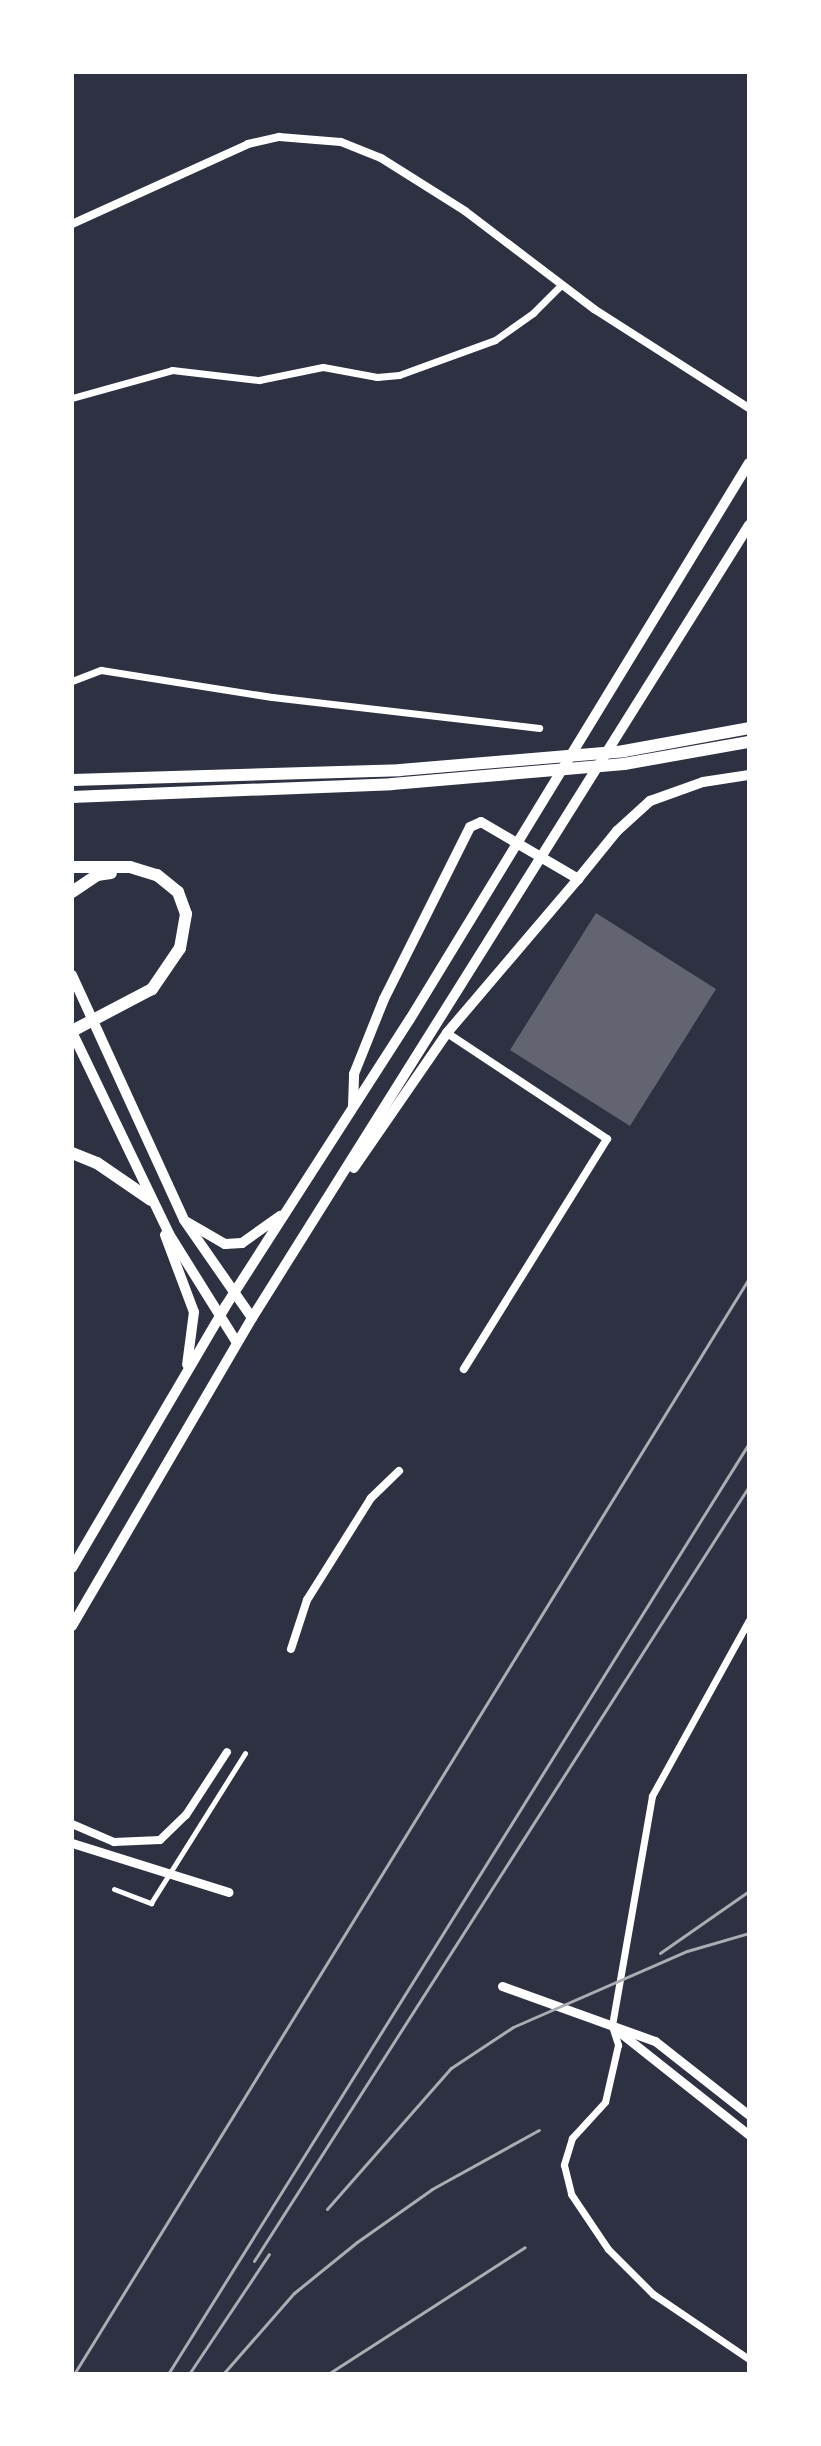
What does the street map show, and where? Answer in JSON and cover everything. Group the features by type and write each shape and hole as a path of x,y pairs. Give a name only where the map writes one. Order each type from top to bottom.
{"highway":[{"path":"72,780 400,770 624,751 749,728"},
{"path":"72,797 408,782 624,764 749,742"},
{"path":"72,867 144,870 169,883 183,903 185,925 169,971 123,1004 72,1032"},
{"path":"72,892 97,875 129,873 158,884 176,902 174,949 145,986 123,1004 72,1024"},
{"path":"72,1153 97,1163 151,1200"}],"main road":[{"path":"72,1568 219,1318 749,463"},
{"path":"72,1626 252,1318 749,525"},
{"path":"288,1262 447,1033 617,831 650,801 703,782 749,775"},
{"path":"353,1106 354,1074 384,999 470,827 481,822 578,879"},
{"path":"72,975 184,1220 252,1318"},
{"path":"72,1032 151,1200 194,1312 184,1378"},
{"path":"151,1200 219,1318 237,1343"},
{"path":"184,1220 225,1244 242,1243 290,1206"},
{"path":"72,1843 228,1892"},
{"path":"502,1986 655,2041 749,2115"},
{"path":"612,2026 749,2135"}],"street":[{"path":"72,224 248,144 312,137 381,158 465,211 561,285 749,408"},
{"path":"72,398 172,370 259,380 323,367 377,377 399,375 495,340 533,313 561,285"},
{"path":"72,681 101,670 272,697 539,728"},
{"path":"447,1033 607,1139 464,1369"},
{"path":"291,1649 307,1600 371,1498 399,1471"},
{"path":"749,1620 652,1796 612,2026 618,2045 605,2102 572,2138 564,2165 571,2194 608,2249 653,2294 749,2359"},
{"path":"72,1824 130,1844 160,1840 178,1826 227,1752"},
{"path":"114,1889 151,1903 245,1753"}],"building":[{"path":"596,913 716,989 630,1126 510,1050"}],"railway":[{"path":"74,2374 749,1278"},
{"path":"168,2374 749,1443"},
{"path":"254,2261 749,1486"},
{"path":"660,1953 749,1891"},
{"path":"327,2209 451,2068 513,2027 687,1951 749,1933"},
{"path":"223,2374 294,2293 357,2242 432,2189 539,2130"},
{"path":"328,2374 525,2247"},
{"path":"189,2374 269,2254"}]}
